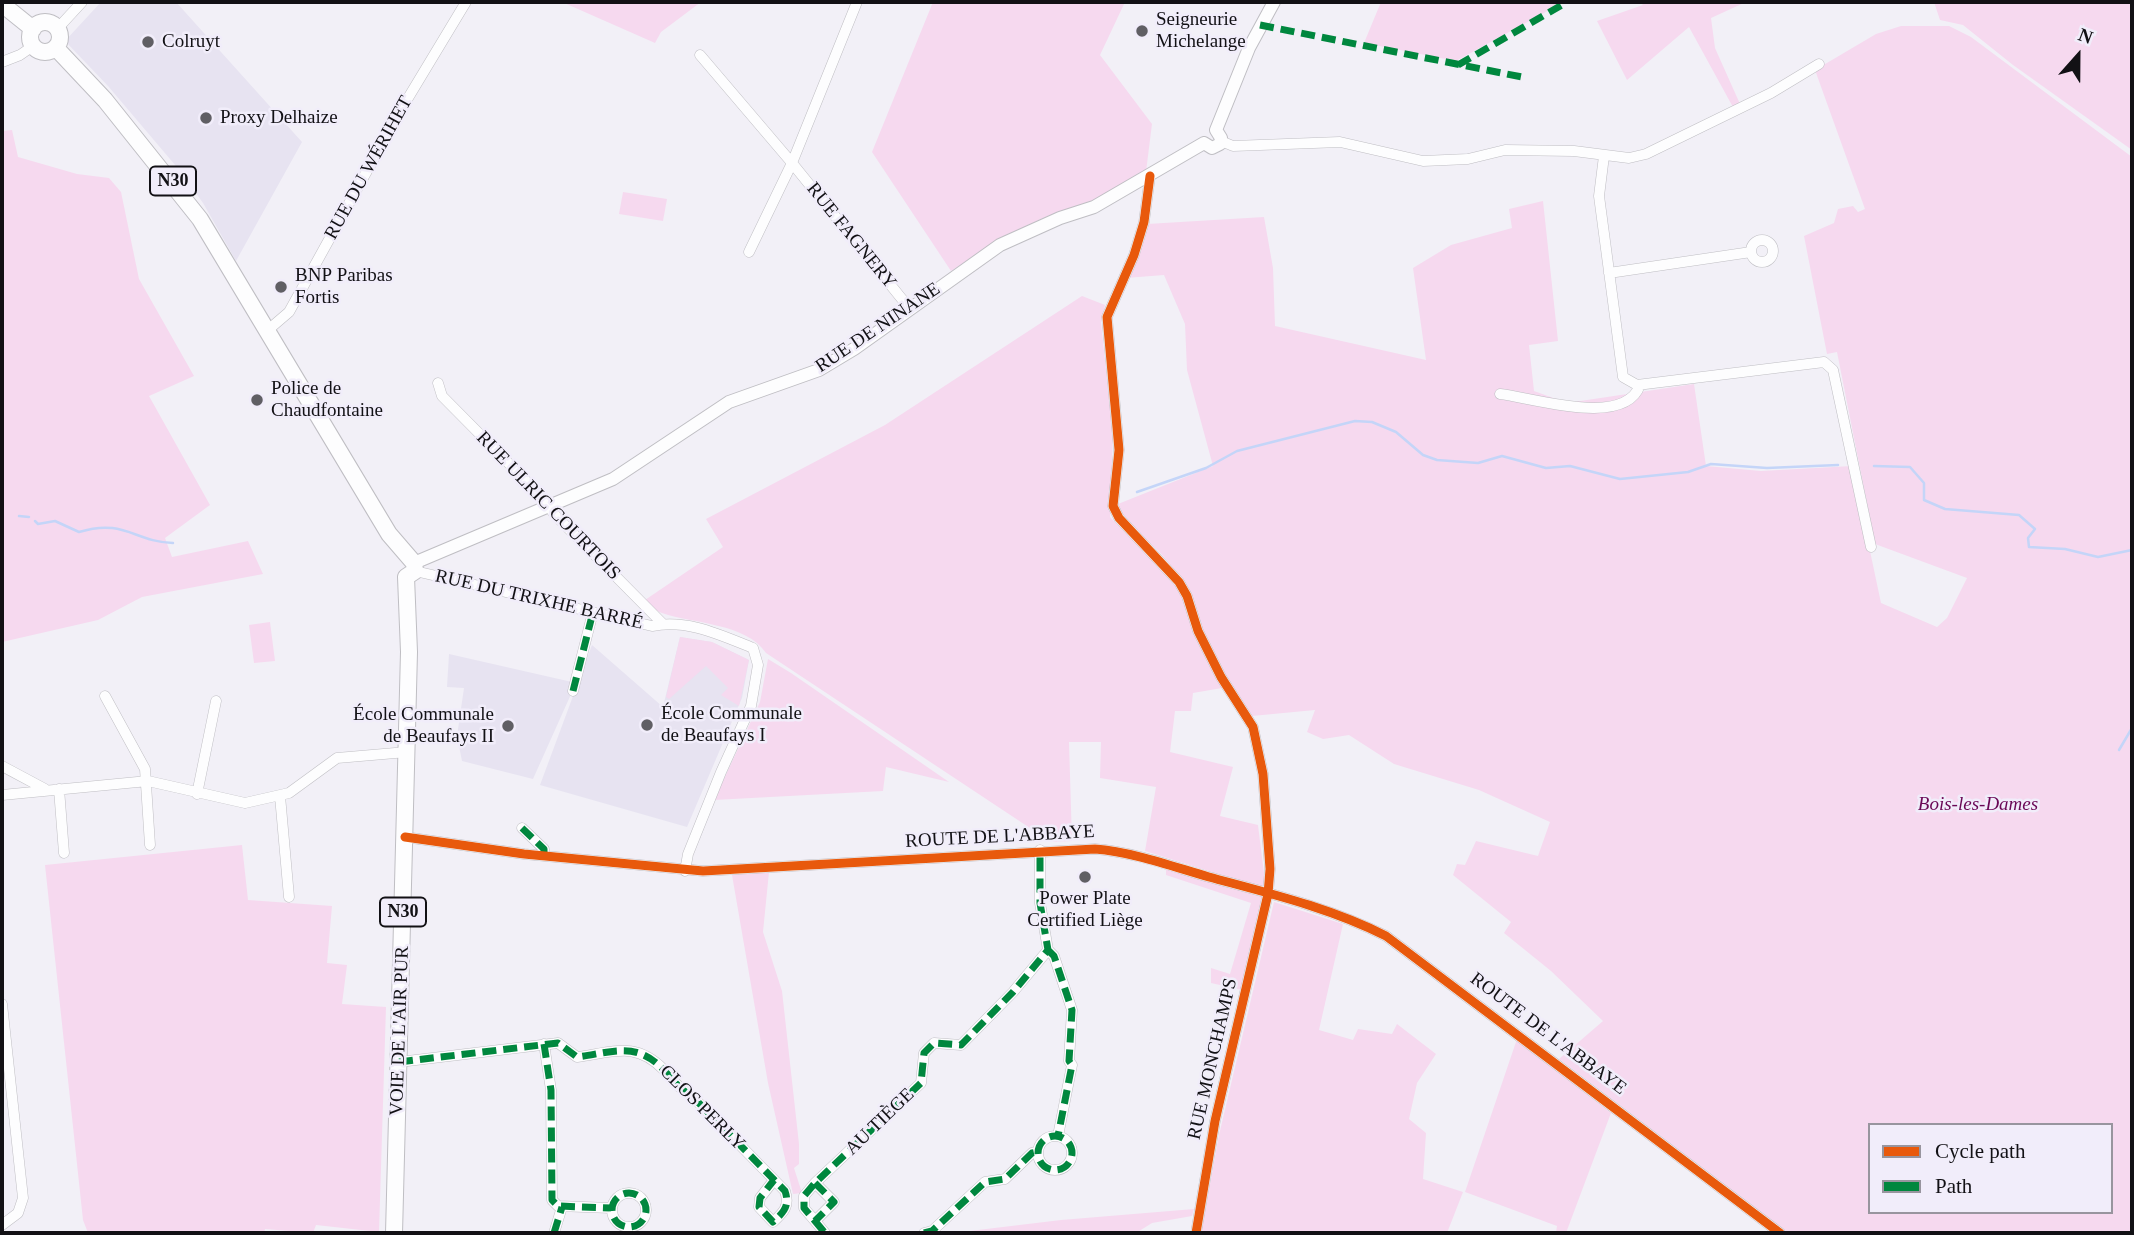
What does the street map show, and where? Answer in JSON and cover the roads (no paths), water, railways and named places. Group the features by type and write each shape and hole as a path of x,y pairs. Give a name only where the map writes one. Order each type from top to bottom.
{"main road":[{"path":"2,4 33,29"},
{"path":"45,22 58,29 60,39 56,48 44,52 33,46 30,37 33,29 45,22"},
{"name":"N30","path":"56,48 105,100 176,185 224,255 408,566"},
{"name":"VOIE DE L'AIR PUR","path":"394,1233 407,752 408,566"}],"street":[{"path":"58,29 82,2"},
{"name":"RUE DU WÉRIHET","path":"268,330 289,312 393,123 466,2"},
{"name":"RUE FAGNERY","path":"749,252 792,163 857,2"},
{"path":"1275,2 1249,48 1219,135 1233,146 1340,142 1423,160 1468,159 1505,150 1574,150 1629,158 1646,154 1771,93 1819,64"},
{"path":"2,62 33,46"},
{"name":"RUE FAGNERY","path":"700,55 910,309"},
{"name":"RUE DE NINANE","path":"408,566 621,475 729,402 819,370 1000,245 1036,228 1094,207 1204,143 1215,148 1219,135"},
{"path":"1604,156 1599,196 1623,377 1629,383 1640,385 1824,362 1833,370 1871,547"},
{"name":"RUE MONCHAMPS","path":"1150,176 1140,239 1107,317 1119,450 1113,506 1119,518 1179,582 1187,596 1198,631 1226,688 1253,727 1263,774 1270,869 1268,894 1215,1121 1196,1233"},
{"path":"1609,272 1751,252"},
{"name":"RUE ULRIC COURTOIS","path":"438,383 442,396 663,624"},
{"path":"1500,394 1560,406 1625,404 1635,397 1640,385"},
{"name":"RUE DU TRIXHE BARRÉ","path":"408,566 652,626 663,624 711,631 753,648 758,659 751,706 711,796 688,855 685,871"},
{"path":"573,691 593,612"},
{"path":"105,696 145,769 148,781 150,845"},
{"path":"197,794 216,701"},
{"path":"2,795 148,781 244,803 280,796 337,758 407,752"},
{"path":"2,766 46,789"},
{"path":"59,789 64,853"},
{"path":"280,796 289,897"},
{"path":"522,828 544,849 544,856"},
{"name":"ROUTE DE L'ABBAYE","path":"405,837 544,856 685,871 1040,850 1112,850 1268,894 1353,920 1386,936 1780,1233"},
{"path":"1040,850 1040,903 1048,950 1054,956 1072,1010 1069,1061 1072,1065 1058,1136"},
{"name":"AU TIÈGE","path":"825,1233 804,1208 804,1196 921,1083 924,1053 934,1043 961,1045 1013,992 1048,950"},
{"path":"2,1004 23,1198 18,1213 2,1225"},
{"name":"CLOS PERLY","path":"399,1062 558,1043 578,1056 633,1049 650,1055 774,1180"},
{"path":"544,1044 551,1090 552,1200 562,1207 611,1208"},
{"path":"924,1233 932,1231 985,1182 1005,1179 1037,1152 1044,1139 1058,1136 1071,1145 1073,1153 1066,1168 1052,1170 1043,1166 1037,1152"},
{"path":"815,1221 834,1202 816,1183"},
{"path":"554,1233 562,1207"}],"waterway":[{"path":"725,2 767,2"},
{"path":"1137,492 1206,468 1237,451 1355,421 1372,422 1396,432 1423,455 1437,460 1478,463 1502,456 1546,468 1570,466 1620,479 1688,472 1711,464 1767,468 1838,465"},
{"path":"1874,466 1910,467 1924,483 1924,500 1945,509 2019,515 2035,529 2028,538 2029,547 2065,549 2098,557 2132,550"},
{"path":"19,516 29,517"},
{"path":"35,521 38,524 55,521 79,532 95,528 119,529 148,539 173,543"},
{"path":"2119,750 2132,728"}],"place":[{"name":"Seigneurie Michelange","path":"1142,31"},
{"name":"Colruyt","path":"148,42"},
{"name":"Proxy Delhaize","path":"206,118"},
{"name":"BNP Paribas Fortis","path":"281,287"},
{"name":"Police de Chaudfontaine","path":"257,400"},
{"name":"École Communale de Beaufays I","path":"647,725"},
{"name":"École Communale de Beaufays II","path":"508,726"},
{"name":"Power Plate Certified Liège","path":"1085,877"}],"park label":[{"name":"Bois-les-Dames","path":"1978,805"}]}
